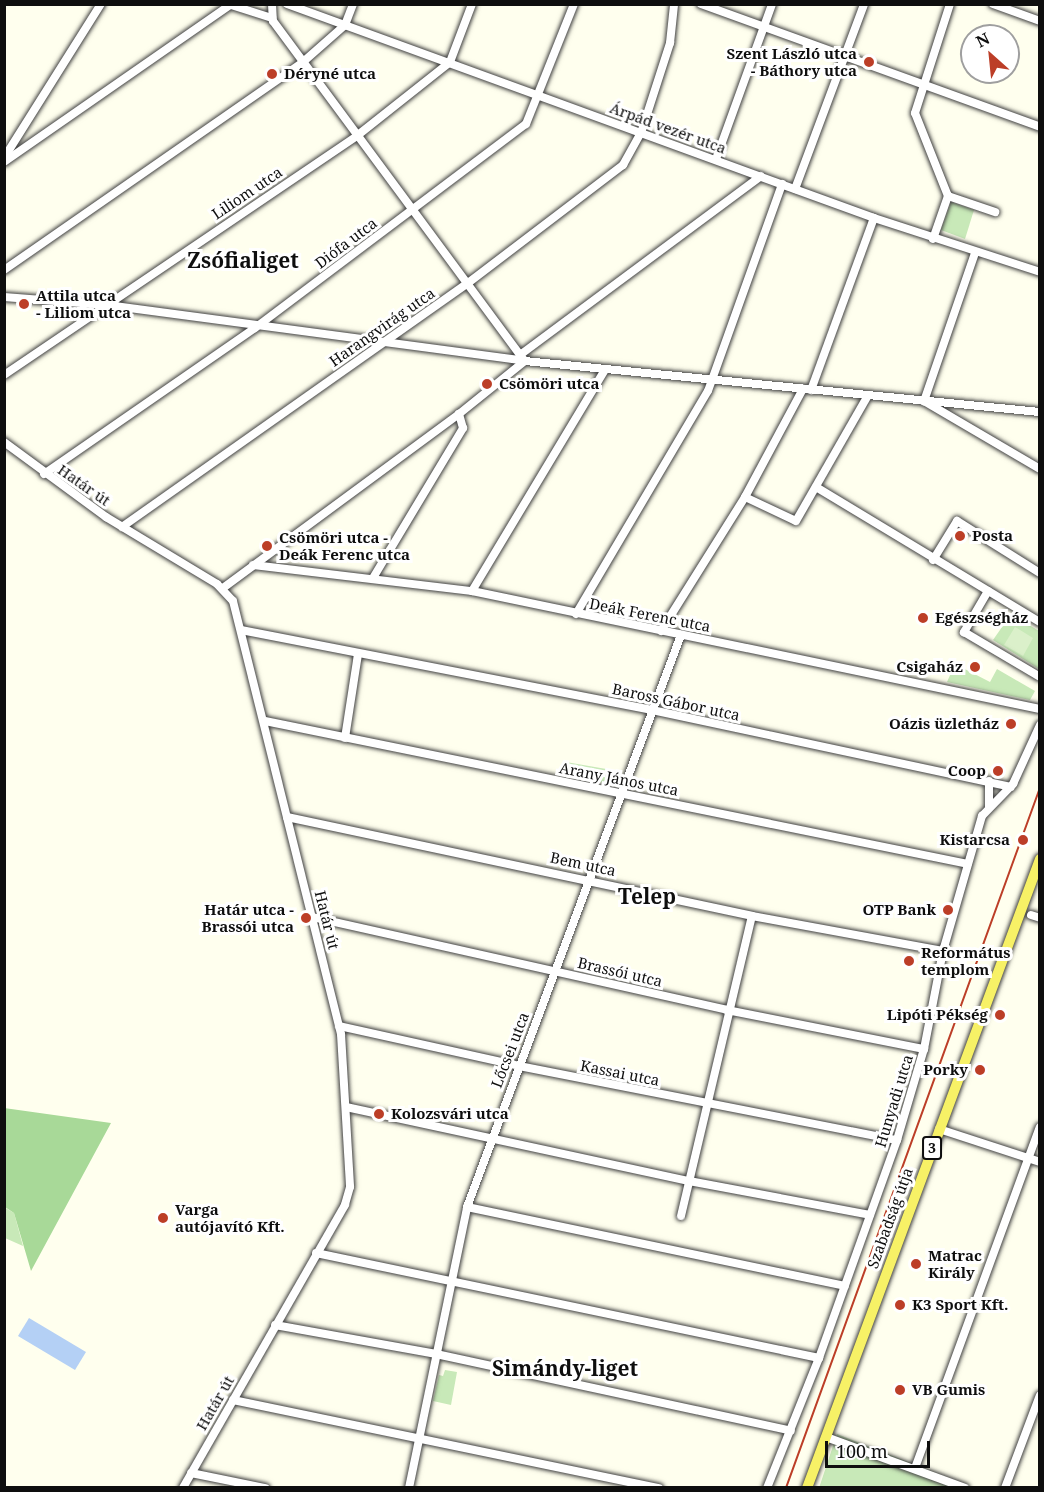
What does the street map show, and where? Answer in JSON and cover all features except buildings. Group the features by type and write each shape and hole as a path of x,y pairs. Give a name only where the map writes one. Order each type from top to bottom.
{"main road":[{"name":"Szabadság útja","path":"807,1488 1040,859"}],"street":[{"path":"4,160 101,4"},
{"path":"272,4 272,18 303,62 415,208 522,358"},
{"name":"Árpád vezér utca","path":"286,4 933,239 1040,272"},
{"path":"4,270 303,62 345,25 353,4"},
{"path":"450,62 471,4"},
{"name":"Diófa utca","path":"44,474 255,328 526,124 540,95 574,4"},
{"name":"Harangvirág utca","path":"122,527 468,283 623,165 641,133 669,43 674,4"},
{"path":"701,4 1040,128"},
{"path":"716,159 771,4"},
{"path":"795,189 864,4"},
{"path":"933,239 948,196 915,113 950,4"},
{"path":"993,4 1040,21"},
{"path":"4,160 231,5 272,18"},
{"name":"Liliom utca","path":"4,375 358,135 450,62"},
{"path":"223,588 459,414 522,358 761,176"},
{"path":"576,614 711,381 782,184"},
{"path":"948,196 995,212"},
{"path":"661,631 745,497 807,390 874,218"},
{"path":"924,401 975,252"},
{"path":"4,297 106,305 255,328 522,358 605,370 867,397 1038,410"},
{"path":"472,591 605,370"},
{"path":"745,497 796,521 867,397"},
{"path":"924,401 1040,470"},
{"path":"373,578 463,428 459,414"},
{"name":"Határ út","path":"4,442 44,474 122,527 223,588 232,601 265,721 339,1026 350,1187 345,1205 183,1488"},
{"path":"816,486 933,560 1040,622"},
{"path":"933,560 957,521 1040,573"},
{"name":"Deák Ferenc utca","path":"253,566 472,591 1040,709"},
{"path":"988,591 964,632 1040,677"},
{"name":"Baross Gábor utca","path":"241,630 652,710 1011,787"},
{"name":"Lőcsei utca","path":"409,1488 467,1207 681,635"},
{"path":"345,738 358,654"},
{"name":"Arany János utca","path":"265,721 968,864"},
{"name":"Hunyadi utca","path":"766,1488 792,1431 897,1140 924,1049 943,951 982,816 1011,787 1040,725"},
{"path":"989,781 989,807"},
{"name":"Bem utca","path":"287,817 752,915 943,951"},
{"path":"681,1216 709,1104 727,1010 752,915"},
{"name":"Brassói utca","path":"312,917 727,1010 924,1049"},
{"name":"Kassai utca","path":"339,1026 519,1066 897,1140"},
{"path":"346,1107 689,1181 870,1215"},
{"path":"915,1468 1040,1127"},
{"path":"939,1129 1040,1162"},
{"path":"467,1207 845,1286"},
{"path":"316,1253 819,1358"},
{"path":"275,1325 436,1354 792,1431"},
{"path":"1005,1488 1040,1395"},
{"path":"233,1400 658,1488"},
{"path":"826,1437 964,1488"},
{"path":"191,1473 265,1488"}],"green space":[{"path":"951,202 974,210 965,239 941,230"},
{"path":"1011,614 1039,631 1039,669 993,640"},
{"path":"1015,627 1033,638 1023,656 1004,645"},
{"path":"955,664 990,682 997,669 1035,691 1030,700 947,682"},
{"path":"566,762 612,770 610,784 563,776"},
{"path":"4,1108 111,1123 31,1271 14,1213 5,1207"},
{"path":"4,1207 14,1213 23,1246 5,1238"},
{"path":"445,1370 457,1372 451,1405 433,1401 439,1375 443,1376"},
{"path":"837,1434 972,1487 819,1488"}],"water":[{"path":"29,1318 86,1352 75,1370 18,1336"}],"tram line":[{"path":"786,1488 1040,788"}],"place":[{"name":"Szent László utca - Báthory utca","path":"869,62"},
{"name":"Déryné utca","path":"272,74"},
{"name":"Attila utca - Liliom utca","path":"24,304"},
{"name":"Csömöri utca","path":"487,384"},
{"name":"Posta","path":"960,536"},
{"name":"Csömöri utca - Deák Ferenc utca","path":"267,546"},
{"name":"Egészségház","path":"923,618"},
{"name":"Csigaház","path":"975,667"},
{"name":"Oázis üzletház","path":"1011,724"},
{"name":"Coop","path":"998,771"},
{"name":"Kistarcsa","path":"1023,840"},
{"name":"OTP Bank","path":"948,910"},
{"name":"Határ utca - Brassói utca","path":"306,918"},
{"name":"Református templom","path":"909,961"},
{"name":"Lipóti Pékség","path":"1000,1015"},
{"name":"Porky","path":"980,1070"},
{"name":"Kolozsvári utca","path":"379,1114"},
{"name":"Varga autójavító Kft.","path":"163,1218"},
{"name":"Matrac Király","path":"916,1264"},
{"name":"K3 Sport Kft.","path":"900,1305"},
{"name":"VB Gumis","path":"900,1390"}],"district":[{"name":"Zsófialiget","path":"243,260"},
{"name":"Telep","path":"647,896"},
{"name":"Simándy-liget","path":"565,1368"}]}
